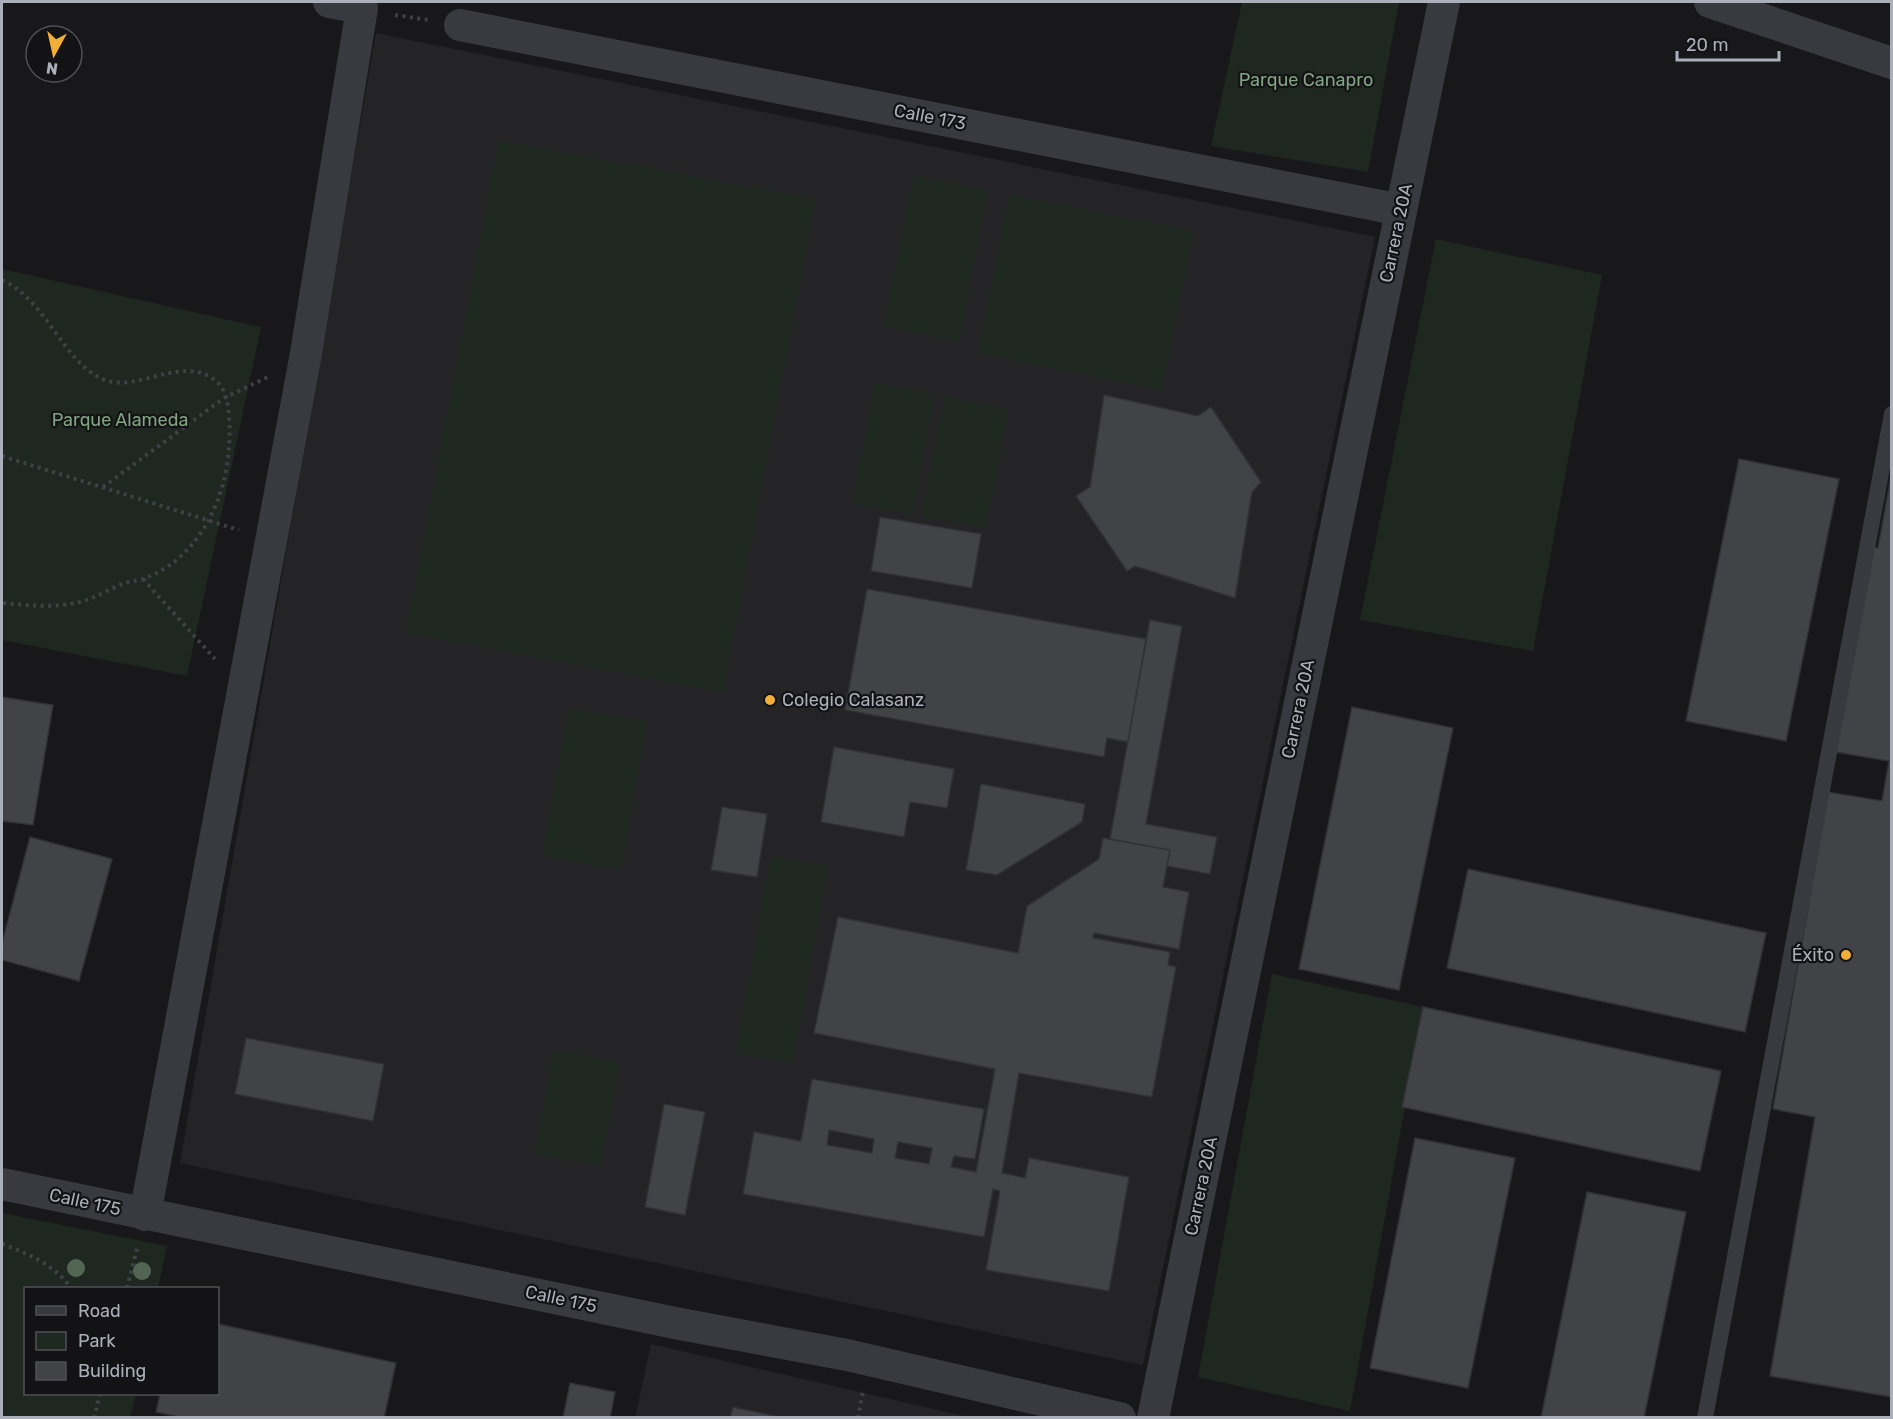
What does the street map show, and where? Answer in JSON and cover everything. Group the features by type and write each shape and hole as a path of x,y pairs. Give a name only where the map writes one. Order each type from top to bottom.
{"street":[{"path":"145,1215 305,359 362,8 329,2"},
{"name":"Carrera 20A","path":"1153,1418 1444,2"},
{"path":"1710,2 1892,63"},
{"name":"Calle 173","path":"460,25 1401,210"},
{"name":"Calle 175","path":"2,1184 680,1324 847,1355 1120,1418"}],"lane":[{"path":"1705,1418 1892,414"}],"path":[{"path":"2,280 34,304 83,367 105,381 119,382 176,372 200,372 220,385 230,416 228,470 210,521 185,554 143,579 127,582 83,602 45,606 2,603"},
{"path":"102,488 224,398 305,359"},
{"path":"2,456 271,540"},
{"path":"143,579 243,692"},
{"path":"127,1287 145,1215"},
{"path":"2,1244 30,1254 65,1280 70,1287"},
{"path":"94,1418 101,1395"}],"shaded area":[{"name":"Colegio Calasanz","path":"376,33 1375,237 1143,1365 180,1163"},
{"path":"651,1344 968,1417 635,1418"}],"green space":[{"name":"Parque Canapro","path":"1242,2 1399,2 1368,172 1211,146"},
{"path":"499,140 816,199 723,692 406,633"},
{"path":"914,176 988,190 959,341 884,327"},
{"path":"1010,194 1194,231 1162,390 978,353"},
{"path":"1436,239 1602,275 1533,651 1360,620"},
{"name":"Parque Alameda","path":"2,269 261,327 187,676 2,640"},
{"path":"875,383 935,394 913,515 853,504"},
{"path":"944,396 1009,408 986,528 921,516"},
{"path":"569,708 647,721 621,870 542,856"},
{"path":"771,856 828,866 793,1063 736,1053"},
{"path":"1272,974 1423,1007 1350,1411 1198,1377"},
{"path":"554,1050 620,1062 601,1166 535,1154"},
{"path":"2,1213 167,1246 158,1287 24,1287 24,1395 136,1395 130,1417 2,1417"}],"building":[{"path":"1104,395 1198,416 1211,407 1261,482 1252,492 1235,598 1135,566 1127,571 1076,496 1090,487"},
{"path":"1739,459 1839,479 1786,741 1686,721"},
{"name":"Éxito","path":"1892,471 1892,1397 1770,1376 1815,1117 1773,1109 1828,792 1882,801 1889,761 1835,752 1870,547 1878,548"},
{"path":"880,517 981,534 972,588 871,571"},
{"path":"867,589 1146,639 1128,742 1107,738 1104,757 845,710"},
{"path":"1150,620 1182,626 1146,824 1217,837 1210,874 1167,866 1170,850 1110,839"},
{"path":"2,697 53,705 33,825 2,821"},
{"path":"1352,707 1453,728 1399,990 1299,969"},
{"path":"834,747 954,769 947,808 910,802 904,837 821,822"},
{"path":"981,784 1085,804 1082,822 997,875 966,870"},
{"path":"722,807 767,814 757,877 711,870"},
{"path":"30,837 112,859 79,981 2,960 2,943"},
{"path":"1103,838 1170,850 1163,887 1189,892 1179,949 1094,933 1093,938 1170,952 1168,965 1176,967 1152,1097 1019,1073 1002,1173 1025,1178 1029,1158 1129,1177 1109,1291 986,1270 1000,1191 993,1189 984,1237 743,1194 754,1132 801,1141 812,1079 984,1109 975,1159 954,1156 951,1167 976,1172 995,1069 814,1033 838,917 1018,953 1027,906 1099,859","holes":["829,1130 874,1139 872,1153 827,1145","898,1142 932,1148 929,1164 895,1158"]},
{"path":"1468,869 1766,933 1745,1032 1447,968"},
{"path":"1423,1007 1721,1071 1700,1171 1402,1107"},
{"path":"246,1038 384,1064 373,1121 235,1094"},
{"path":"664,1104 705,1112 685,1215 645,1207"},
{"path":"1415,1138 1515,1158 1468,1388 1370,1368"},
{"path":"1587,1192 1686,1212 1644,1418 1541,1418"},
{"path":"219,1324 396,1363 384,1418 183,1418 156,1412 160,1395 219,1395"},
{"path":"570,1383 615,1392 610,1418 563,1418"},
{"path":"733,1407 784,1418 730,1418"}],"place":[{"name":"Colegio Calasanz","path":"770,700"},
{"name":"Éxito","path":"1846,955"}]}
